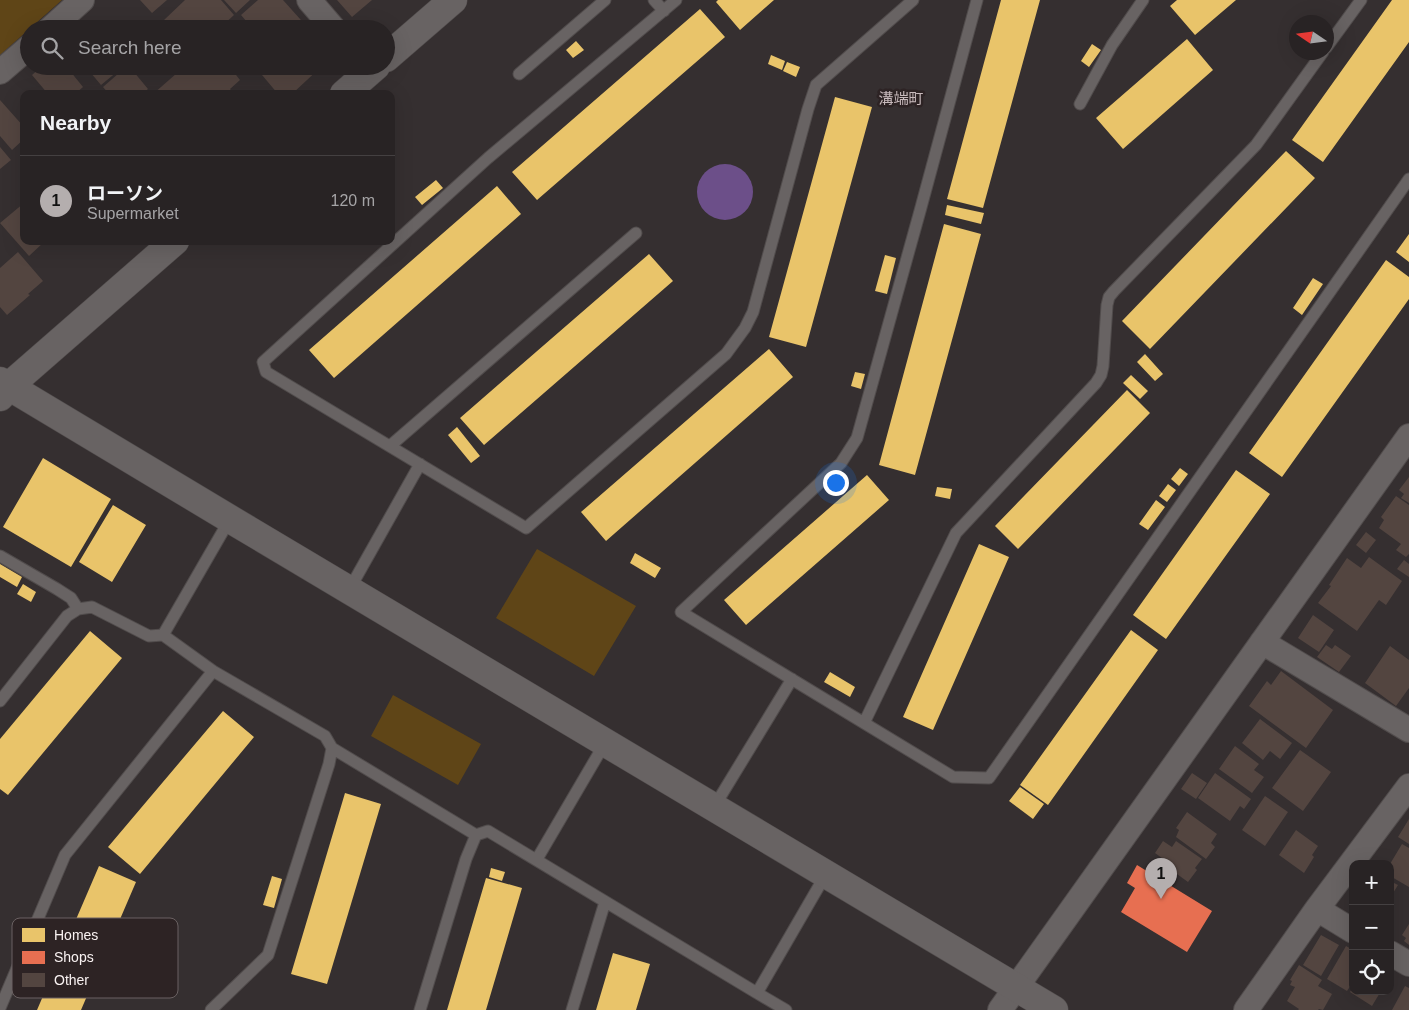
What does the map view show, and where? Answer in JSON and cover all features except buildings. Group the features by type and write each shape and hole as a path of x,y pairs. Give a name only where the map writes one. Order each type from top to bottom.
{"street":[{"path":"60,20 82,0"},
{"path":"309,0 326,20"},
{"path":"395,48 452,0"},
{"path":"0,72 20,55"},
{"path":"348,90 364,75"},
{"path":"170,245 3,388 349,590 1054,1010"},
{"path":"1000,1010 1409,436"},
{"path":"1262,642 1409,730"},
{"path":"1246,1010 1409,786"},
{"path":"1317,910 1349,928"},
{"path":"1394,955 1409,964"}],"lane":[{"path":"519,74 604,0"},
{"path":"654,0 664,11"},
{"path":"395,242 488,158 676,0"},
{"path":"392,245 263,362 266,372 526,528 726,354 745,328 753,312 816,85 913,0"},
{"path":"977,0 857,438 841,463 681,612 953,777 989,778 1409,179"},
{"path":"1080,104 1112,45 1143,0"},
{"path":"1334,37 1361,0"},
{"path":"864,723 956,533 1096,383 1101,375 1109,297 1256,145 1317,60"},
{"path":"390,446 636,233"},
{"path":"349,590 420,464"},
{"path":"163,635 230,520"},
{"path":"0,556 71,598 78,609"},
{"path":"0,701 67,616 78,609 92,607 149,636 163,635 213,671 325,736 332,748 476,835"},
{"path":"38,918 65,855 213,671"},
{"path":"714,807 792,679"},
{"path":"537,859 605,742"},
{"path":"211,1010 268,956 332,748"},
{"path":"420,1010 466,859 476,835 488,830 786,1010"},
{"path":"757,993 826,874"},
{"path":"572,1010 605,902"},
{"path":"0,1008 12,980"}],"shaded area":[{"path":"0,0 62,0 39,20 20,20 20,37 0,55"},
{"path":"725,164 740,169 748,177 753,192 748,207 740,215 725,220 710,215 702,207 697,192 702,177 710,169"},
{"path":"537,549 636,606 594,676 496,618"},
{"path":"393,695 481,744 458,785 371,736"}],"place":[{"name":"ローソン","path":"1161,899"}],"district":[{"name":"溝端町","path":"901,99"}]}
